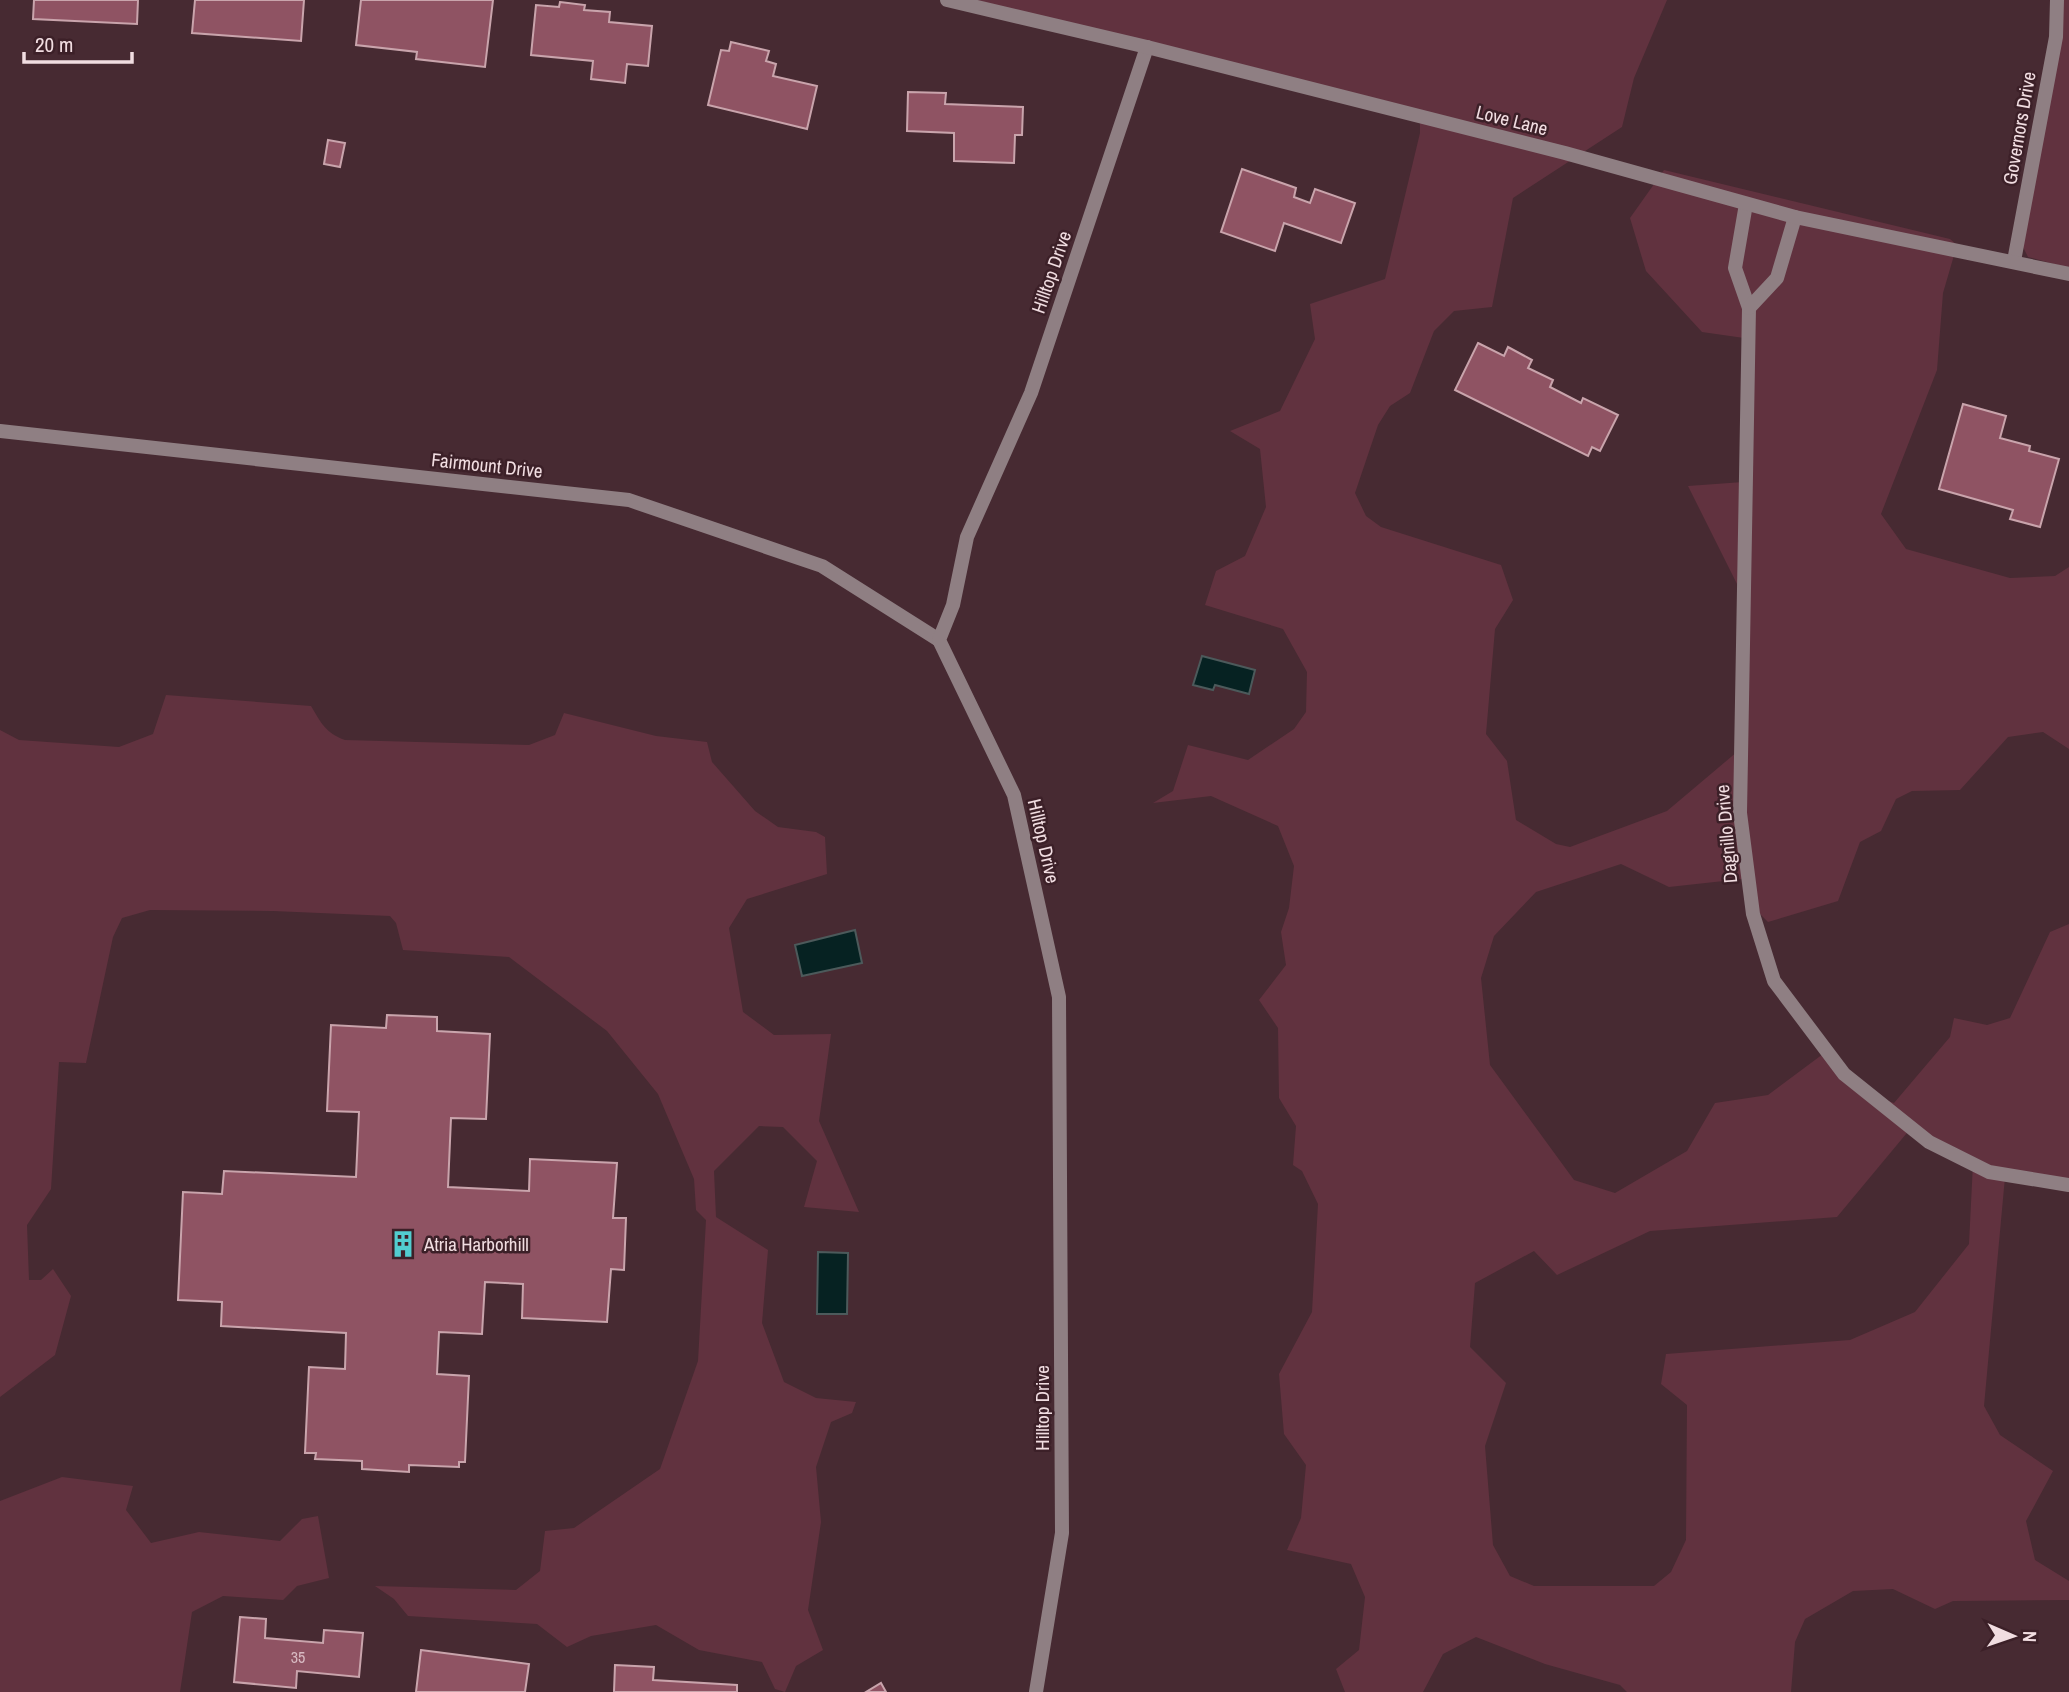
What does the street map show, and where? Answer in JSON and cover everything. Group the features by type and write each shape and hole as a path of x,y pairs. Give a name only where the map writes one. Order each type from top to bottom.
{"street":[{"name":"Love Lane","path":"947,0 1147,47 1553,150 1795,217 2069,274"},
{"name":"Governors Drive","path":"2014,261 2056,37 2056,0"},
{"name":"Hilltop Drive","path":"1036,1692 1062,1533 1059,997 1014,795 939,640 953,605 967,537 1031,393 1147,47"},
{"name":"Dagnillo Drive","path":"1746,204 1735,268 1749,307 1740,813 1753,914 1774,981 1844,1074 1928,1142 1989,1172 2069,1185"},
{"path":"1749,307 1777,278 1795,217"},
{"name":"Fairmount Drive","path":"0,431 629,500 822,566 939,640"}],"shaded area":[{"path":"973,0 1667,0 1634,78 1622,127 1513,198 1492,307 1454,311 1434,331 1410,393 1390,406 1378,425 1355,493 1366,516 1381,527 1501,565 1513,600 1495,629 1486,734 1507,761 1516,820 1556,844 1570,847 1667,811 1744,746 1747,604 1688,486 1743,482 1751,339 1702,332 1646,271 1630,218 1664,170 1950,239 1957,245 1943,293 1937,370 1881,514 1906,549 2010,578 2055,576 2069,567 2069,749 2043,732 2008,737 1960,790 1912,791 1896,799 1881,831 1860,842 1838,901 1768,922 1760,914 1751,878 1669,887 1621,864 1536,892 1494,936 1481,978 1490,1065 1574,1180 1615,1193 1687,1151 1715,1103 1768,1095 1823,1054 1877,1097 1894,1103 1950,1037 1954,1018 1987,1025 2010,1018 2050,932 2069,924 2069,1179 2005,1177 1984,1406 2000,1435 2053,1471 2026,1521 2035,1560 2069,1581 2069,1600 1953,1601 1935,1609 1893,1589 1853,1591 1805,1619 1795,1642 1791,1692 1627,1692 1620,1685 1545,1664 1476,1637 1443,1654 1423,1692 1345,1692 1336,1669 1359,1650 1365,1597 1351,1564 1287,1550 1301,1518 1306,1465 1284,1434 1279,1374 1312,1312 1318,1204 1302,1171 1293,1165 1296,1126 1279,1098 1278,1028 1259,1000 1286,965 1281,932 1289,908 1294,866 1278,826 1211,796 1153,803 1173,791 1188,745 1248,760 1294,729 1306,712 1307,672 1283,629 1205,605 1216,571 1245,556 1266,507 1260,449 1230,431 1280,411 1315,339 1310,304 1385,279 1420,133 1420,113","holes":["1911,1128 1973,1163 1969,1244 1915,1312 1850,1340 1666,1354 1661,1384 1687,1405 1686,1540 1671,1572 1654,1586 1534,1586 1510,1576 1493,1545 1485,1446 1506,1383 1470,1347 1475,1283 1534,1251 1557,1275 1650,1231 1837,1217"]},
{"path":"2063,0 2069,0 2069,268 2028,257 2022,245"},
{"path":"166,695 311,706 325,727 345,740 529,745 555,735 564,713 656,736 707,742 712,762 755,811 778,827 816,832 825,837 827,874 747,899 729,928 743,1012 774,1035 831,1034 819,1121 859,1212 804,1207 817,1161 783,1127 759,1126 714,1171 716,1217 768,1250 762,1323 784,1382 816,1398 856,1402 852,1413 831,1422 816,1467 821,1522 808,1610 823,1650 796,1666 785,1692 775,1689 762,1662 699,1650 656,1625 591,1636 567,1647 537,1624 408,1616 394,1599 375,1586 516,1590 540,1571 545,1531 574,1528 660,1469 698,1361 706,1220 696,1210 694,1179 658,1094 607,1031 509,957 403,950 396,923 390,916 150,910 122,918 113,937 86,1063 59,1062 51,1189 27,1225 29,1280 41,1280 53,1269 71,1296 55,1355 0,1397 0,730 19,740 119,747 153,734"},
{"path":"62,1477 133,1486 126,1510 151,1543 199,1532 280,1541 302,1519 318,1516 329,1578 297,1586 283,1600 223,1596 192,1612 180,1692 0,1692 0,1501"}],"water":[{"path":"1202,656 1255,670 1249,694 1215,685 1213,690 1193,685"},
{"path":"855,930 862,963 802,976 795,945"},
{"path":"818,1252 848,1253 847,1314 817,1314"}],"building":[{"path":"34,0 138,0 137,24 33,19"},
{"path":"195,0 304,0 301,41 192,33"},
{"path":"361,0 493,0 485,67 416,59 417,52 356,45"},
{"path":"560,2 585,5 584,10 610,12 609,22 652,26 648,66 627,64 625,83 591,79 593,61 531,55 536,5 559,7"},
{"path":"731,42 769,51 766,61 776,64 773,76 817,86 807,129 708,105 721,50 729,51"},
{"path":"908,92 946,93 945,104 1023,107 1022,135 1015,135 1014,163 954,161 954,133 907,131"},
{"path":"328,140 345,143 340,167 324,164"},
{"path":"1242,169 1296,188 1294,197 1310,203 1315,189 1355,203 1341,243 1284,223 1275,251 1221,232"},
{"path":"1478,343 1504,356 1508,347 1532,360 1528,368 1553,380 1550,387 1581,403 1583,398 1618,415 1600,451 1592,447 1588,456 1455,390"},
{"path":"1963,404 2006,416 2000,438 2030,446 2029,451 2059,459 2040,527 2010,519 2013,510 1939,489"},
{"name":"Atria Harborhill","path":"387,1015 437,1017 437,1031 490,1034 486,1119 451,1118 448,1187 529,1191 530,1159 617,1163 613,1218 626,1218 624,1270 611,1269 607,1322 522,1318 523,1284 485,1282 482,1334 439,1332 437,1374 469,1376 465,1462 459,1462 459,1467 409,1465 409,1472 362,1469 362,1461 315,1459 316,1453 305,1453 309,1367 345,1369 346,1333 221,1326 222,1302 178,1300 183,1192 222,1194 224,1171 356,1177 359,1112 327,1111 331,1025 386,1028"},
{"path":"240,1617 266,1619 265,1638 323,1643 324,1630 363,1633 359,1677 297,1671 296,1688 234,1682"},
{"path":"421,1650 529,1664 525,1692 416,1692"},
{"path":"615,1665 654,1667 653,1680 737,1685 737,1692 614,1692"},
{"path":"881,1683 886,1692 866,1692"}],"place":[{"name":"Atria Harborhill","path":"403,1244"}]}
